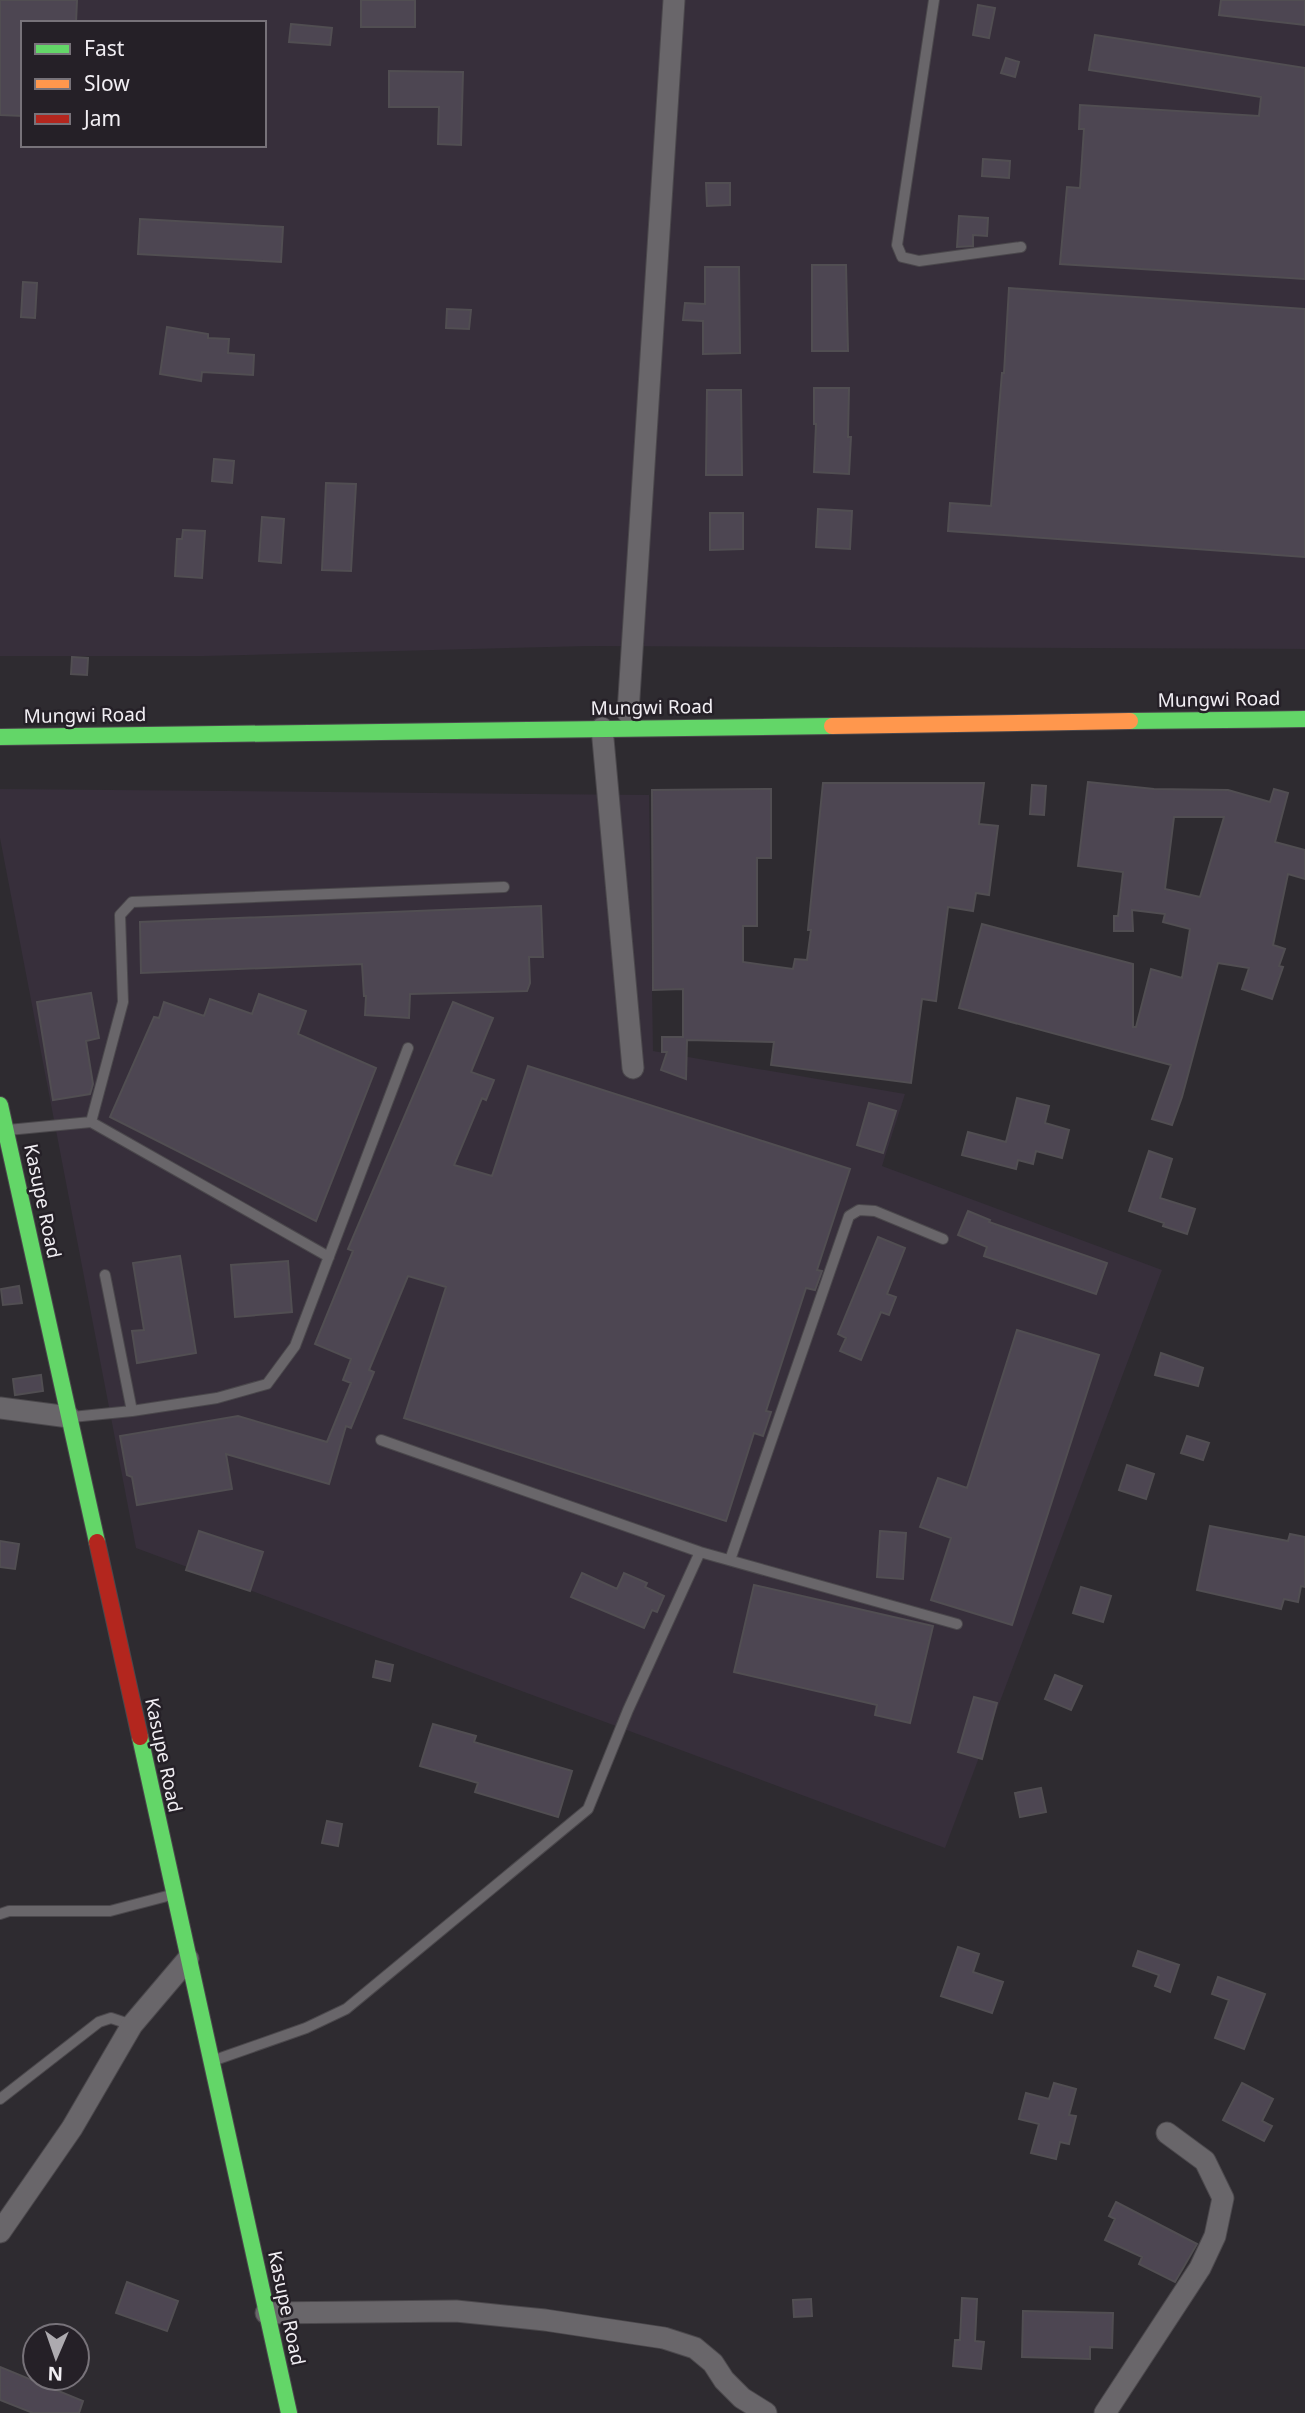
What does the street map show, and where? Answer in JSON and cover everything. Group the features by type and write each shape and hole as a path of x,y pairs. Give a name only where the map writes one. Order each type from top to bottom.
{"main road":[{"name":"Mungwi Road","path":"363,716 1305,706"},
{"name":"Mungwi Road","path":"0,737 1305,719"},
{"name":"Kasupe Road","path":"0,1105 289,2413"}],"street":[{"path":"628,713 674,0"},
{"path":"602,728 633,1068"},
{"path":"0,1408 69,1417"},
{"path":"0,2232 72,2128 132,2025 188,1959"},
{"path":"1105,2413 1200,2268 1215,2236 1223,2198 1205,2161 1167,2133"},
{"path":"266,2313 456,2311 545,2320 664,2338 695,2348 713,2363 741,2398 766,2413"}],"lane":[{"path":"934,0 897,245 902,257 919,261 1021,247"},
{"path":"91,1122 123,1002 120,915 132,902 504,887"},
{"path":"69,1417 217,1398 267,1384 295,1346 408,1048"},
{"path":"5,1130 91,1122 329,1257"},
{"path":"730,1560 849,1216 859,1210 875,1212 943,1239"},
{"path":"105,1275 132,1411"},
{"path":"381,1440 699,1552 957,1624"},
{"path":"211,2062 306,2028 346,2009 588,1809 628,1710 699,1552"},
{"path":"0,1914 9,1911 110,1911 174,1895"},
{"path":"0,2099 99,2022 111,2018 132,2025"}],"shaded area":[{"path":"0,0 1305,0 1305,649 589,646 204,656 0,656"},
{"path":"0,789 649,795 653,1051 905,1094 882,1166 1162,1270 945,1848 136,1548 0,838"}],"building":[{"path":"0,0 77,0 76,21 21,21 21,116 0,115"},
{"path":"361,0 415,0 415,27 361,27"},
{"path":"1221,0 1305,0 1305,25 1219,15"},
{"path":"978,5 995,8 989,38 973,35"},
{"path":"291,24 332,28 330,45 289,42"},
{"path":"1095,35 1305,68 1305,279 1060,264 1067,187 1080,188 1084,129 1079,129 1080,105 1259,116 1261,97 1089,70"},
{"path":"1006,58 1019,62 1015,77 1001,73"},
{"path":"389,71 463,72 461,145 438,144 439,107 389,107"},
{"path":"983,159 1010,161 1009,178 982,176"},
{"path":"706,183 730,183 730,205 707,206"},
{"path":"959,216 988,218 987,236 973,235 973,246 957,247"},
{"path":"140,219 283,227 281,262 138,254"},
{"path":"812,265 846,265 848,351 812,351"},
{"path":"705,267 739,267 740,353 703,354 703,321 683,320 685,303 705,304"},
{"path":"23,282 37,283 35,318 21,317"},
{"path":"1009,288 1305,309 1305,557 948,531 950,503 991,506"},
{"path":"447,309 471,310 469,329 446,328"},
{"path":"167,327 208,334 208,338 229,339 228,353 254,355 253,375 202,372 201,381 160,374"},
{"path":"814,388 849,388 849,474 814,472"},
{"path":"707,390 741,390 742,475 706,475"},
{"path":"214,459 234,461 232,483 212,481"},
{"path":"326,483 356,484 351,571 322,570"},
{"path":"818,509 852,511 850,549 816,547"},
{"path":"710,513 743,513 743,549 710,550"},
{"path":"262,517 284,519 281,563 259,561"},
{"path":"183,530 205,531 202,578 175,576 177,539 182,539"},
{"path":"72,657 88,658 87,675 71,674"},
{"path":"1088,782 1154,789 1228,790 1270,802 1274,789 1288,793 1275,842 1305,850 1305,879 1288,874 1273,945 1285,949 1279,966 1283,967 1272,999 1242,989 1249,968 1218,963 1172,1125 1152,1119 1171,1065 959,1008 982,924 1133,964 1133,1027 1136,1027 1151,969 1182,978 1190,929 1163,922 1165,914 1132,910 1133,931 1114,931 1114,916 1118,916 1123,872 1078,866","holes":["1174,817 1224,817 1200,897 1165,889"]},
{"path":"823,783 984,783 979,824 998,826 989,895 976,893 973,911 948,907 936,1001 922,999 911,1083 771,1065 774,1042 687,1040 686,1079 661,1070 667,1052 662,1052 662,1037 683,1037 683,989 653,990 652,790 771,789 771,858 757,858 757,926 743,926 743,962 793,969 795,959 807,960"},
{"path":"1032,785 1046,786 1044,815 1030,814"},
{"path":"541,906 543,957 529,957 530,983 527,991 410,994 409,1018 365,1015 366,996 362,964 141,973 140,922"},
{"path":"91,993 99,1038 86,1041 93,1084 90,1094 53,1100 37,1002"},
{"path":"259,994 306,1011 298,1034 376,1068 316,1221 110,1117 154,1017 159,1018 164,1002 204,1016 210,999 252,1014"},
{"path":"453,1002 493,1018 471,1072 494,1080 486,1100 482,1098 454,1165 492,1176 528,1066 850,1169 817,1270 822,1271 815,1290 806,1288 766,1411 771,1412 763,1436 754,1433 726,1521 404,1418 446,1287 408,1276 369,1370 374,1372 351,1428 346,1426 329,1484 226,1454 232,1489 137,1505 132,1477 127,1475 120,1436 238,1416 327,1442 351,1383 343,1380 351,1359 315,1344 353,1251 348,1249"},
{"path":"1017,1098 1049,1106 1045,1123 1069,1130 1062,1158 1036,1151 1033,1164 1018,1160 1016,1169 962,1155 968,1132 1006,1142"},
{"path":"869,1103 896,1111 883,1153 857,1145"},
{"path":"1149,1151 1172,1159 1160,1198 1195,1209 1187,1234 1129,1211"},
{"path":"968,1211 990,1220 989,1222 1107,1263 1096,1294 984,1256 987,1247 958,1235"},
{"path":"878,1237 905,1248 887,1294 896,1297 889,1315 881,1312 861,1360 840,1351 846,1338 838,1334"},
{"path":"180,1256 196,1353 137,1363 132,1331 144,1330 133,1263"},
{"path":"288,1261 292,1312 235,1317 231,1265"},
{"path":"19,1286 22,1303 3,1305 1,1289"},
{"path":"1017,1330 1099,1355 1012,1625 931,1600 951,1538 920,1527 938,1478 967,1488"},
{"path":"1161,1353 1203,1368 1198,1386 1155,1375"},
{"path":"41,1375 43,1391 15,1395 13,1379"},
{"path":"1187,1436 1209,1443 1203,1460 1181,1453"},
{"path":"1127,1465 1154,1474 1146,1499 1119,1490"},
{"path":"1210,1526 1288,1541 1290,1534 1305,1537 1305,1587 1301,1586 1298,1602 1284,1599 1281,1609 1197,1590"},
{"path":"199,1531 263,1552 250,1591 186,1570"},
{"path":"880,1531 906,1533 903,1579 877,1577"},
{"path":"0,1541 19,1544 15,1569 0,1567"},
{"path":"582,1573 617,1589 624,1573 647,1583 645,1587 664,1596 657,1612 652,1610 644,1628 571,1597"},
{"path":"754,1585 933,1626 910,1723 875,1715 877,1705 734,1672"},
{"path":"1081,1587 1111,1596 1103,1622 1073,1613"},
{"path":"376,1661 393,1665 390,1681 373,1677"},
{"path":"1055,1675 1082,1686 1071,1710 1045,1699"},
{"path":"974,1697 997,1703 982,1759 958,1752"},
{"path":"433,1724 476,1736 474,1742 572,1771 558,1817 475,1792 478,1783 420,1766"},
{"path":"1041,1788 1046,1812 1020,1817 1015,1793"},
{"path":"327,1821 342,1824 338,1846 322,1843"},
{"path":"958,1947 979,1954 973,1972 1003,1982 992,2013 941,1996"},
{"path":"1138,1951 1179,1965 1170,1992 1155,1986 1159,1975 1133,1966"},
{"path":"1218,1977 1265,1994 1244,2049 1215,2038 1229,2000 1212,1994"},
{"path":"1054,2083 1076,2089 1069,2115 1076,2116 1069,2144 1060,2142 1056,2159 1031,2153 1039,2124 1019,2119 1026,2093 1049,2099"},
{"path":"1242,2083 1273,2099 1262,2121 1272,2126 1264,2141 1223,2120"},
{"path":"1116,2202 1197,2244 1175,2282 1139,2264 1142,2257 1105,2240 1115,2219 1109,2216"},
{"path":"127,2282 178,2301 167,2331 116,2313"},
{"path":"962,2298 977,2299 975,2341 984,2342 981,2369 953,2366 955,2340 960,2340"},
{"path":"811,2299 812,2316 794,2317 793,2300"},
{"path":"1023,2311 1113,2313 1112,2348 1090,2347 1090,2359 1022,2357"},
{"path":"0,2367 21,2376 21,2392 61,2392 83,2401 79,2413 33,2413 0,2400"}],"traffic: fast":[{"path":"1130,721 1305,719"},
{"path":"0,737 832,726"},
{"path":"0,1105 97,1542"},
{"path":"140,1737 289,2413"}],"traffic: slow":[{"path":"832,726 1130,721"}],"traffic: jam":[{"path":"97,1542 140,1737"}]}
